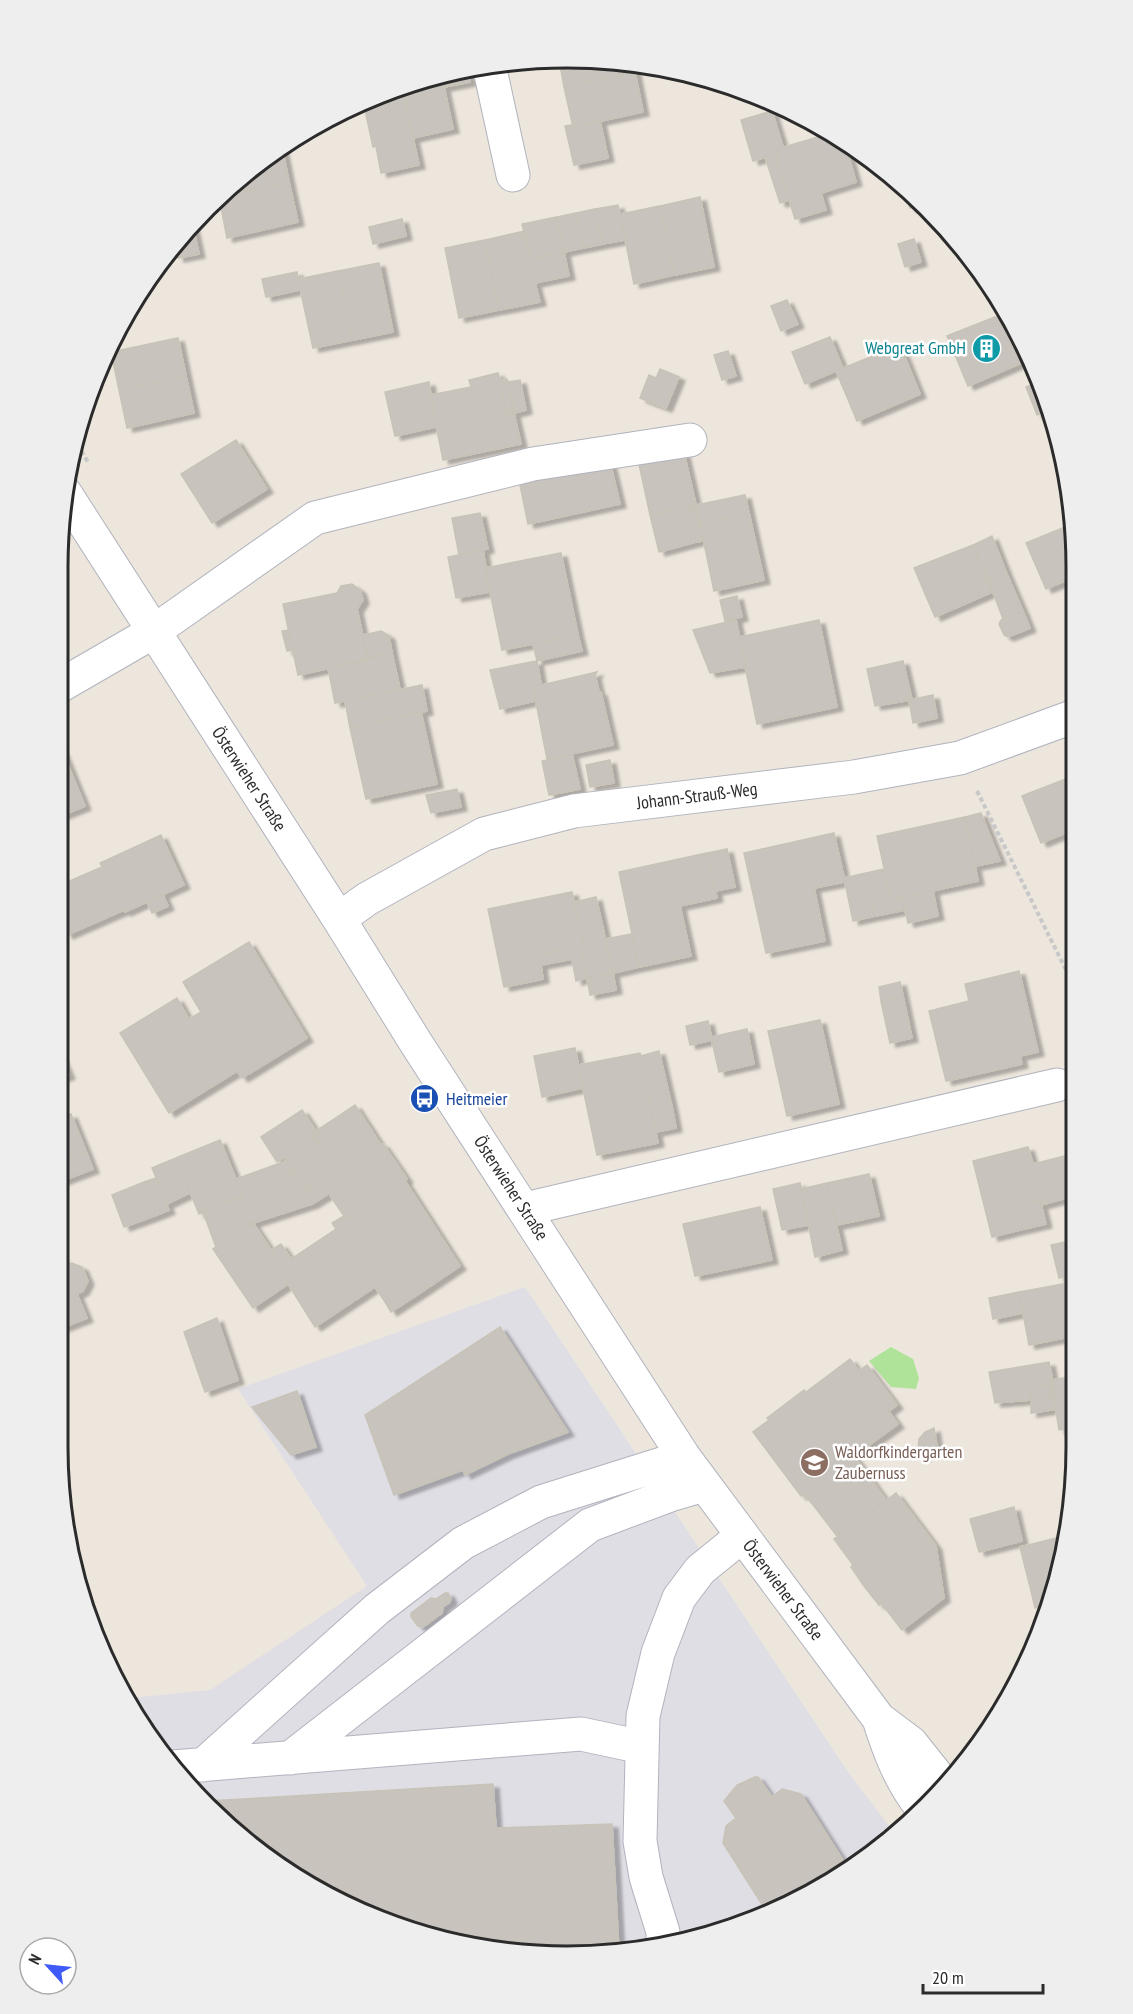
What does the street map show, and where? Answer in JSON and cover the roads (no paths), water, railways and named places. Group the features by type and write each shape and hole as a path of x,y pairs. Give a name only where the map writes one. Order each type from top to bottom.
{"street":[{"path":"491,74 513,175"},
{"path":"68,681 153,632 315,518 533,464 690,440"},
{"name":"Österwieher Straße","path":"72,504 684,1457 879,1719 911,1743 940,1779"},
{"name":"Johann-Strauß-Weg","path":"339,918 368,899 484,834 574,811 854,777 960,758 1066,719"},
{"path":"525,1209 1057,1085"},
{"path":"188,1766 377,1609 464,1543 541,1502 684,1457"},
{"path":"290,1758 590,1525 670,1495 704,1485"},
{"path":"663,1937 646,1877 640,1841 643,1716 658,1653 679,1598 700,1569 742,1536"},
{"name":"Österwieher Straße","path":"879,1719 890,1755 917,1802"},
{"path":"188,1766 581,1734 642,1747"}],"place":[{"name":"Webgreat GmbH","path":"987,348"},
{"name":"Heitmeier","path":"425,1099"},
{"name":"Waldorfkindergarten Zaubernuss","path":"814,1462"}]}
